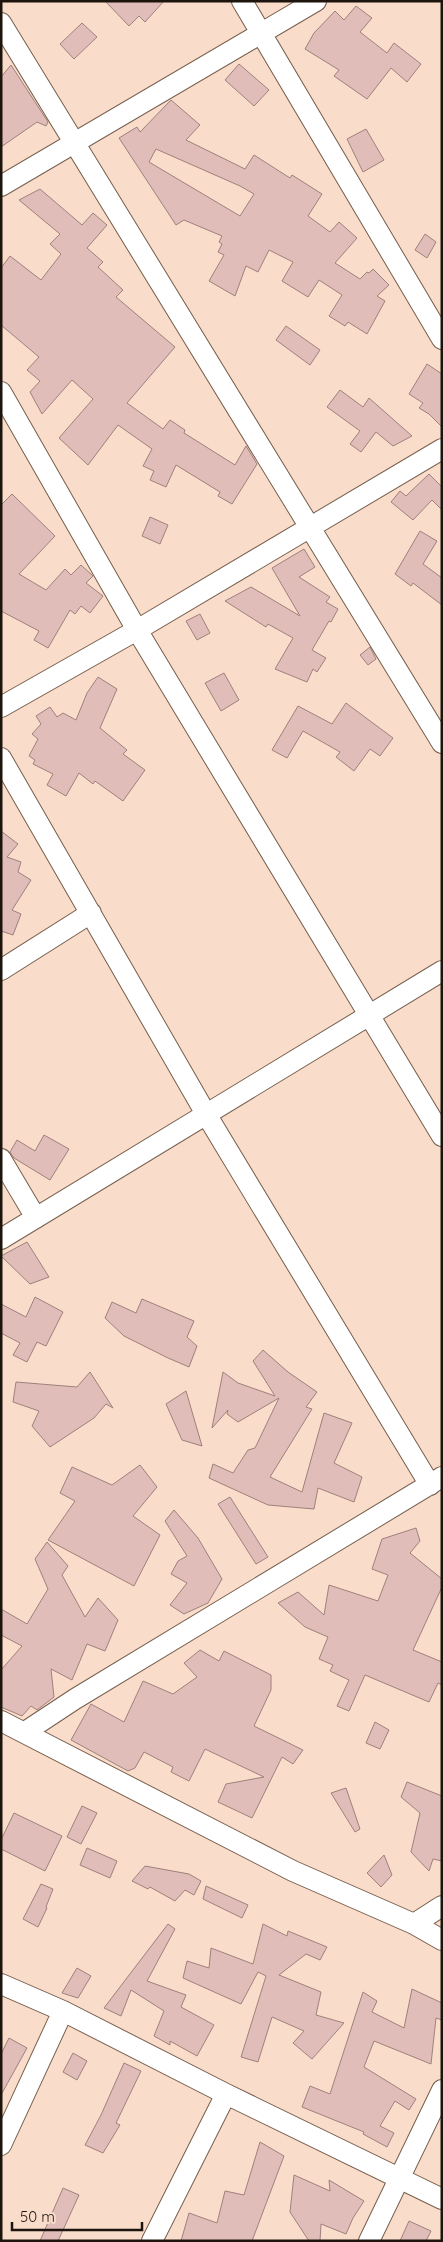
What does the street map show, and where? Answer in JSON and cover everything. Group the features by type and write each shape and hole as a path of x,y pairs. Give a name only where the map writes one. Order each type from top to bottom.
{"street":[{"path":"242,1 442,339"},
{"path":"1,186 316,1"},
{"path":"1,23 442,743"},
{"path":"1,392 137,630 442,1136"},
{"path":"1,707 137,630 442,449"},
{"path":"1,758 206,1114 436,1481 84,1694 25,1732"},
{"path":"1,970 91,913"},
{"path":"1,1239 442,971"},
{"path":"1,1159 36,1218"},
{"path":"2,1723 25,1732 293,1871 414,1924 442,1940"},
{"path":"414,1924 442,1906"},
{"path":"1,1984 64,2012 226,2094 442,2199"},
{"path":"1,2144 64,2012"},
{"path":"369,2241 442,2090"},
{"path":"152,2241 226,2094"}],"building":[{"path":"105,1 164,1 145,22 139,16 129,26"},
{"path":"356,6 372,18 360,32 387,53 394,43 421,64 407,82 391,68 367,99 334,76 339,70 305,49 314,33 335,11 344,20"},
{"path":"82,23 97,37 74,59 60,44"},
{"path":"239,64 269,90 254,106 225,80"},
{"path":"11,65 48,122 46,126 37,122 1,147 1,77"},
{"path":"171,100 200,125 186,140 245,169 254,155 290,178 292,175 322,194 308,216 330,232 339,222 357,238 335,263 360,279 373,269 389,285 377,296 385,301 367,334 348,322 345,326 329,316 342,295 319,280 308,297 282,281 293,262 269,250 258,272 246,266 235,296 209,281 224,255 218,252 222,244 219,242 222,236 184,220 176,225 119,138 137,127 140,132","holes":["156,149 254,194 240,216 149,162"]},
{"path":"366,129 384,160 363,172 347,139"},
{"path":"40,189 82,225 93,213 107,225 87,248 103,262 98,267 123,290 116,297 175,347 127,403 163,429 170,420 185,430 184,433 235,465 246,446 257,464 232,504 218,496 220,492 176,465 166,487 150,480 154,471 143,466 152,449 118,425 88,465 59,438 93,399 72,380 42,414 30,392 40,381 27,370 39,357 1,325 1,268 10,256 41,280 61,254 50,244 60,234 19,200"},
{"path":"425,234 436,242 427,258 415,250"},
{"path":"286,326 320,350 310,365 276,340"},
{"path":"427,364 442,374 442,427 429,414 419,408 423,403 409,394"},
{"path":"340,390 363,407 369,398 412,436 393,446 376,432 361,452 350,444 360,431 327,407"},
{"path":"429,474 442,487 442,510 432,500 413,520 391,502 400,491 406,496"},
{"path":"12,494 55,536 19,574 46,590 65,569 71,575 81,565 93,576 86,583 103,596 90,613 81,606 75,614 70,610 48,648 34,640 39,631 1,611 1,505"},
{"path":"150,517 168,525 160,544 142,536"},
{"path":"420,531 437,541 423,564 442,578 442,605 413,583 411,586 395,574"},
{"path":"304,549 315,567 299,577 330,597 326,602 338,609 312,650 326,658 317,672 313,669 307,682 275,669 293,638 268,624 266,627 225,601 251,587 300,616 272,568"},
{"path":"200,614 210,633 197,640 186,621"},
{"path":"370,647 376,659 368,665 360,655"},
{"path":"224,673 239,700 221,711 205,683"},
{"path":"98,677 117,689 100,728 127,750 123,754 145,770 123,801 95,781 93,784 79,773 66,796 47,785 53,774 33,764 35,760 29,756 38,739 32,734 41,724 36,716 50,707 57,717 63,713 76,720 87,693"},
{"path":"346,703 393,738 380,756 370,749 354,771 336,757 340,752 303,731 287,758 272,750 298,706 332,724"},
{"path":"1,831 18,844 7,857 21,862 18,872 31,880 12,910 21,914 13,935 1,931"},
{"path":"44,1135 69,1149 50,1180 14,1158 10,1152 17,1140 35,1151"},
{"path":"27,1242 49,1277 30,1284 1,1256"},
{"path":"35,1297 63,1312 46,1346 37,1342 27,1362 13,1355 20,1343 1,1333 1,1304 26,1317"},
{"path":"142,1299 194,1321 187,1337 197,1346 189,1367 124,1336 105,1318 112,1302 136,1313"},
{"path":"263,1350 288,1372 317,1392 306,1407 312,1409 270,1477 302,1492 324,1413 352,1423 334,1463 362,1477 354,1502 318,1488 314,1509 268,1505 209,1478 213,1464 233,1473 248,1450 255,1448 279,1398 238,1422 227,1414 228,1410 212,1428 223,1372 238,1383 275,1396 253,1361"},
{"path":"90,1372 113,1408 106,1404 94,1418 50,1447 32,1426 39,1411 13,1402 16,1382 77,1387"},
{"path":"186,1391 202,1446 182,1440 166,1404"},
{"path":"140,1465 157,1487 133,1516 160,1535 134,1586 48,1540 75,1501 60,1493 72,1467 112,1485"},
{"path":"230,1497 268,1557 256,1564 218,1504"},
{"path":"174,1510 198,1538 222,1579 208,1603 184,1614 170,1605 187,1583 171,1574 178,1561 187,1556 165,1521"},
{"path":"416,1528 420,1541 410,1553 442,1579 442,1587 413,1650 442,1662 442,1685 438,1683 429,1702 365,1675 349,1711 337,1706 349,1680 330,1671 333,1665 319,1659 328,1637 305,1627 278,1603 298,1592 324,1615 329,1585 378,1601 388,1575 372,1569 382,1539"},
{"path":"47,1542 68,1566 62,1575 85,1617 98,1598 118,1620 105,1651 87,1644 72,1680 51,1669 54,1697 37,1710 31,1706 22,1716 1,1707 1,1670 22,1646 1,1635 1,1609 27,1624 48,1589 35,1559"},
{"path":"200,1650 219,1661 224,1651 271,1675 271,1690 254,1726 303,1750 293,1764 282,1757 252,1818 218,1802 226,1784 264,1777 205,1749 189,1781 171,1772 173,1767 144,1752 135,1768 128,1771 71,1740 91,1704 124,1722 143,1681 173,1694 197,1677 184,1663"},
{"path":"375,1722 389,1730 380,1749 366,1743"},
{"path":"407,1782 442,1796 442,1861 433,1859 429,1871 411,1852 420,1813 401,1797"},
{"path":"346,1788 360,1829 355,1832 331,1793"},
{"path":"82,1806 97,1813 81,1844 67,1837"},
{"path":"14,1813 62,1836 45,1871 1,1849 1,1840"},
{"path":"87,1848 117,1861 110,1878 80,1865"},
{"path":"384,1855 392,1875 381,1887 367,1873"},
{"path":"145,1866 189,1874 201,1881 194,1895 185,1890 175,1901 150,1887 148,1889 132,1881"},
{"path":"41,1884 53,1889 38,1927 23,1919"},
{"path":"206,1886 248,1905 242,1918 203,1899"},
{"path":"168,1924 175,1929 147,1981 186,1995 181,2007 214,2025 197,2056 170,2041 170,2045 154,2036 164,2011 131,1990 121,2016 104,2008"},
{"path":"263,1924 287,1936 288,1931 327,1947 320,1960 306,1954 279,1975 321,1992 316,2015 344,2023 312,2059 293,2043 304,2031 272,2017 258,2062 241,2057 266,1976 258,1972 241,2004 183,1978 187,1961 209,1968 211,1948 253,1964"},
{"path":"77,1968 91,1976 78,1998 62,1993"},
{"path":"412,1989 442,2003 442,2020 436,2018 431,2064 374,2041 364,2067 416,2099 409,2110 395,2101 380,2126 394,2133 387,2147 363,2134 364,2132 302,2107 310,2086 330,2094 363,1992 377,2001 372,2012 404,2028"},
{"path":"9,2038 27,2048 1,2095 1,2054"},
{"path":"73,2053 87,2061 77,2080 63,2072"},
{"path":"124,2063 141,2071 116,2123 120,2125 103,2153 85,2145 101,2115"},
{"path":"260,2142 284,2156 252,2241 181,2241 189,2213 217,2223 225,2191 244,2195"},
{"path":"294,2175 330,2191 329,2180 364,2201 353,2218 346,2234 321,2224 320,2241 309,2241 290,2212"},
{"path":"63,2188 79,2195 58,2241 40,2241"},
{"path":"409,2221 431,2231 426,2241 400,2241"}]}
